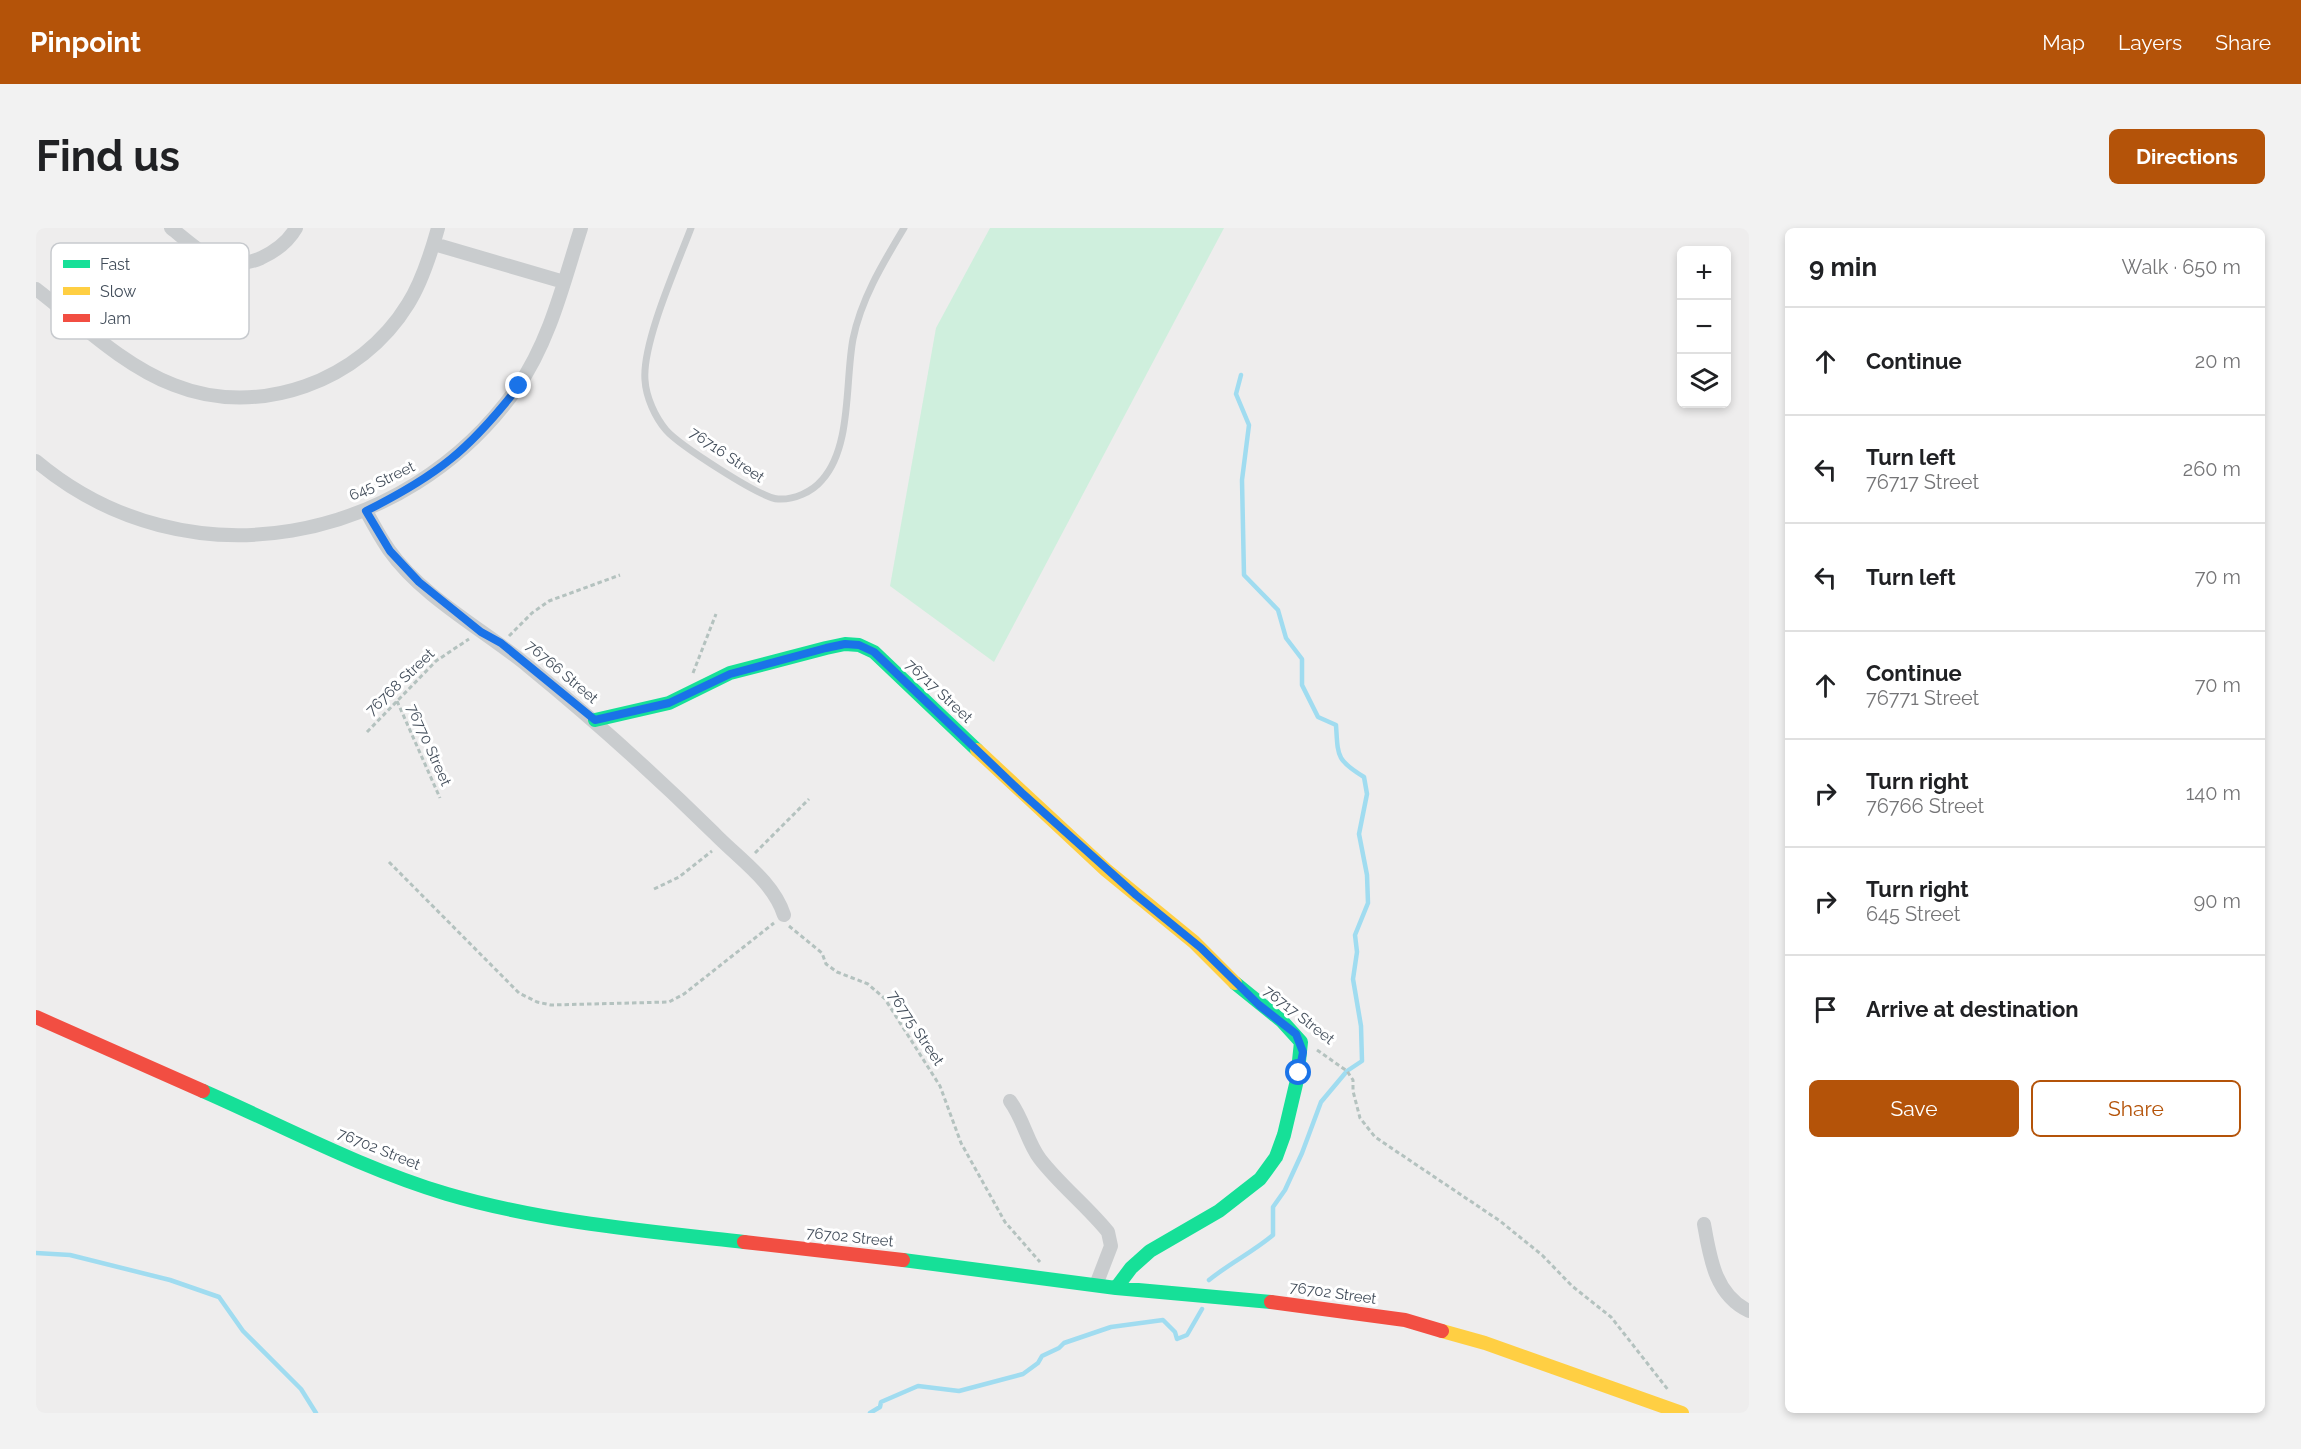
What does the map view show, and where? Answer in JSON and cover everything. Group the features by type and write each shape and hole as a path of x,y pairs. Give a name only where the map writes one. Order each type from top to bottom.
{"street":[{"path":"171,228 190,243"},
{"path":"249,263 280,248 296,228"},
{"path":"102,339 148,374 175,386 207,393 258,397 296,389 326,379 359,359 392,326 409,304 434,244 438,228"},
{"name":"645 Street","path":"36,461 60,481 98,502 145,521 180,530 218,535 258,535 300,530 366,511 430,476 457,456 487,427 519,386 538,351 581,228"},
{"path":"434,244 564,282"},
{"path":"36,289 51,300"},
{"name":"76766 Street","path":"366,511 390,551 412,574 481,632 501,643 595,720 745,863 773,892 784,915"},
{"name":"76717 Street","path":"684,697 730,674 845,644 859,645 874,652 1022,793 1136,895 1201,948 1259,1005 1296,1034"},
{"path":"595,720 648,709 684,697"},
{"name":"76702 Street","path":"36,1017 370,1165 444,1192 491,1206 614,1227 895,1259 1116,1288 1228,1296 1405,1320 1485,1343 1680,1412"},
{"path":"1116,1288 1125,1272 1141,1256 1226,1206 1252,1187 1268,1168 1276,1155 1299,1073 1303,1052 1296,1034"},
{"path":"1010,1101 1022,1118 1031,1143 1040,1159 1108,1232 1111,1246 1096,1285"},
{"path":"1704,1224 1710,1258 1719,1281 1734,1304 1749,1311"}],"lane":[{"name":"76716 Street","path":"691,228 651,341 645,379 650,403 666,430 733,478 761,494 777,499 808,492 823,479 835,459 844,418 853,339 868,293 904,228"}],"path":[{"path":"501,643 531,614 549,601 620,575"},
{"path":"684,697 716,614"},
{"name":"76768 Street","path":"367,732 436,661 481,632"},
{"name":"76770 Street","path":"397,701 440,798"},
{"path":"745,863 809,799"},
{"path":"654,889 679,877 723,843"},
{"path":"389,862 519,993 537,1002 551,1005 669,1002 684,994 784,915"},
{"name":"76775 Street","path":"784,915 798,936 822,953 826,964 837,972 868,984 885,999 940,1086 961,1143 1005,1221 1042,1264"},
{"name":"76717 Street","path":"1296,1034 1347,1071 1353,1080 1353,1091 1360,1118 1375,1137 1500,1221 1542,1255 1572,1286 1611,1317 1666,1385 1680,1412"}],"green space":[{"path":"990,228 1224,228 994,662 890,586 936,328"}],"waterway":[{"path":"1209,1280 1273,1235 1273,1207 1285,1190 1302,1153 1321,1102 1347,1071 1362,1061 1361,1026 1353,979 1357,952 1355,935 1368,903 1367,875 1359,834 1367,794 1364,777 1348,766 1340,756 1336,725 1318,717 1302,685 1302,659 1286,638 1278,610 1244,575 1242,480 1249,425 1236,394 1241,375"},
{"path":"36,1253 70,1255 170,1280 219,1297 243,1331 301,1389 316,1413"},
{"path":"870,1413 880,1407 881,1402 918,1386 959,1391 1023,1374 1038,1363 1042,1356 1064,1343 1111,1327 1163,1320 1175,1332 1177,1339 1187,1335 1202,1309"}],"traffic: fast":[{"path":"595,720 669,703 730,673 826,648 845,644 859,645 874,652 977,750"},
{"path":"1116,1288 1131,1268 1150,1251 1219,1211 1260,1179 1276,1157 1284,1135 1297,1080 1301,1042 1282,1021 1235,983"},
{"path":"203,1091 354,1160 447,1194 557,1219 744,1242"},
{"path":"903,1260 1116,1288 1271,1302"}],"traffic: slow":[{"path":"977,750 1106,870 1194,942 1235,983"},
{"path":"1442,1331 1485,1343 1682,1413"}],"traffic: jam":[{"path":"36,1017 203,1091"},
{"path":"744,1242 903,1260"},
{"path":"1271,1302 1405,1320 1442,1331"}],"route":[{"path":"519,386 487,427 457,456 411,488 366,511 390,551 419,582 481,632 501,643 595,720 669,703 730,674 826,648 845,644 859,645 874,652 1022,793 1136,895 1201,948 1259,1005 1296,1034 1303,1052 1299,1073"}]}
